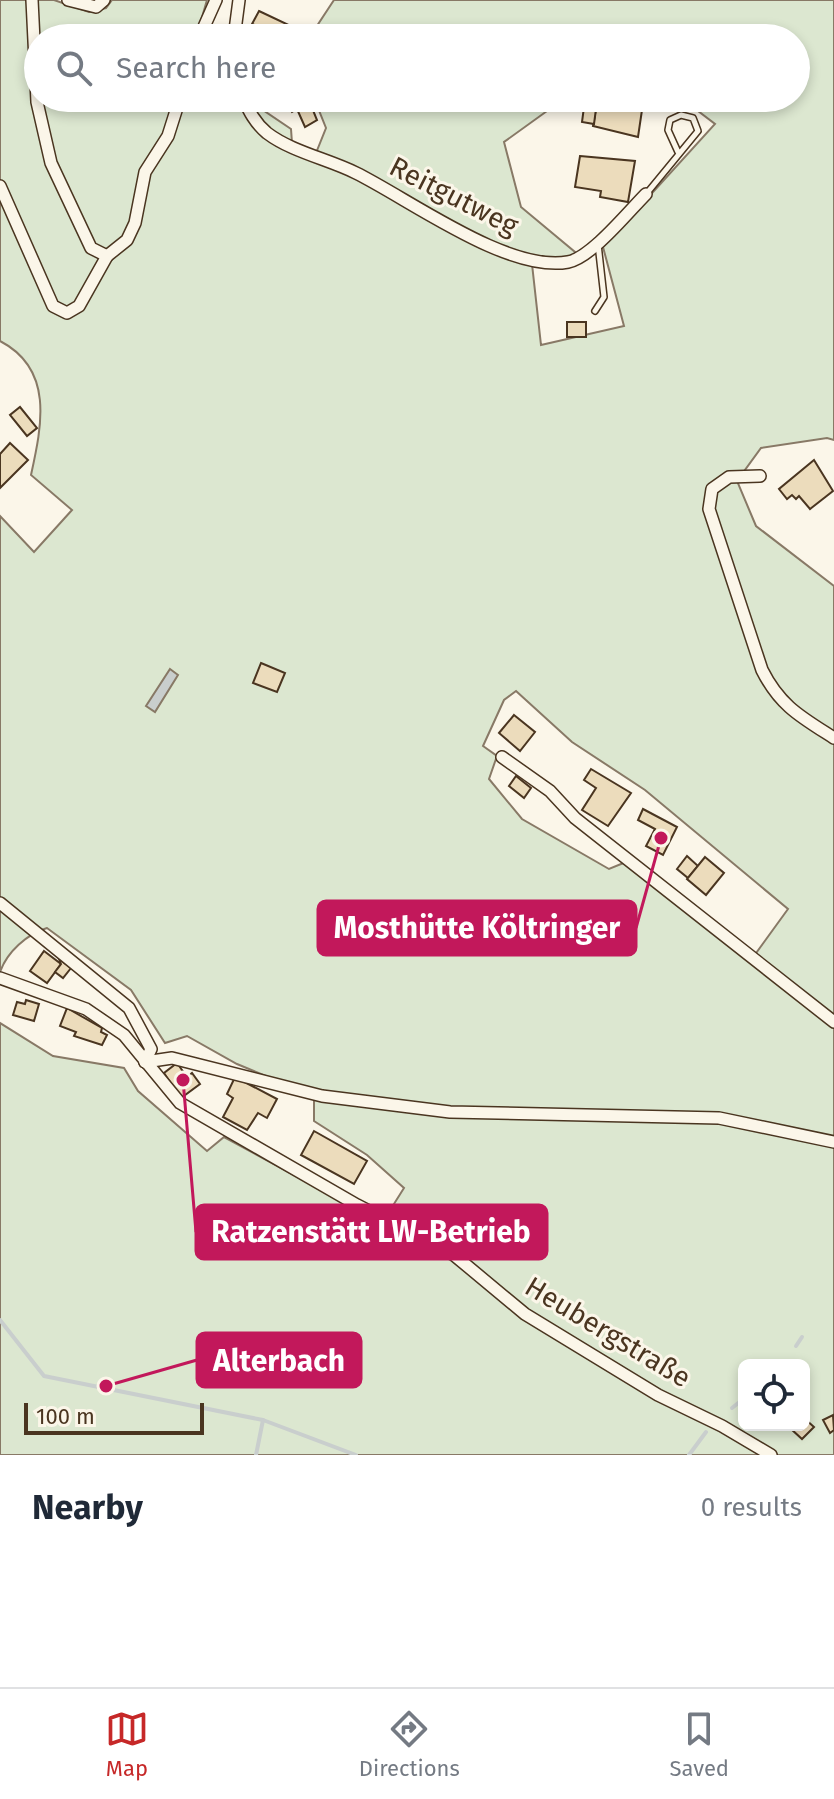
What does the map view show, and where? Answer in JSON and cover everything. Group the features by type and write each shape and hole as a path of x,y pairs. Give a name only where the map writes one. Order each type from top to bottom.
{"street":[{"path":"32,0 33,24"},
{"path":"68,0 96,7 104,0"},
{"path":"205,24 216,0"},
{"path":"236,24 239,0"},
{"path":"39,112 51,163 91,248 107,256"},
{"path":"0,186 53,306 67,313 79,306 107,256 127,240 135,223 145,172 168,136 176,112"},
{"name":"Reitgutweg","path":"249,112 267,133 359,174 471,237 545,262 571,262 598,243 646,194"},
{"path":"760,476 729,477 712,489 709,509 762,670 774,695 797,715 834,738"},
{"path":"502,757 550,791 575,818 834,1022"},
{"path":"0,903 129,1008 151,1049 145,1062"},
{"name":"Heubergstraße","path":"0,978 86,1009 124,1035 180,1103 357,1205 454,1255 525,1314 658,1395 722,1426 771,1455"},
{"path":"145,1062 172,1058 322,1096 450,1112 719,1118 834,1142"}],"lane":[{"path":"646,194 698,131 693,118 681,115 670,120 668,130 678,152"},
{"path":"595,311 604,297 598,243"}],"green space":[{"path":"0,0 54,0 89,12 106,8 112,0 207,0 200,24 24,24 24,112 266,112 291,129 292,143 316,153 326,128 320,112 546,112 504,142 521,207 575,252 574,264 532,264 541,345 624,326 603,247 715,124 699,112 810,112 810,24 318,24 334,0 834,0 834,440 827,438 761,448 737,481 756,526 834,586 834,1455 0,1455 0,1023 53,1056 124,1068 138,1091 207,1151 224,1137 382,1223 404,1188 367,1155 314,1121 314,1096 237,1064 187,1036 165,1043 131,990 47,928 19,945 0,972 0,516 34,552 72,510 31,475 38,437 40,400 29,367 17,353 0,341","holes":["516,691 572,742 645,790 788,909 751,960 626,862 609,869 522,819 489,779 497,756 483,746 504,700"]}],"shaded area":[{"path":"170,669 178,675 155,712 146,706"}],"building":[{"path":"259,11 287,24 252,24"},
{"path":"298,112 314,112 317,120 305,127"},
{"path":"583,112 596,112 594,124 582,122"},
{"path":"595,112 642,112 638,137 593,126"},
{"path":"580,156 635,161 628,202 600,197 601,191 575,187"},
{"path":"567,322 586,322 586,337 567,337"},
{"path":"20,407 37,428 27,436 10,415"},
{"path":"10,443 28,460 0,488 0,454"},
{"path":"814,460 833,491 810,509 799,496 796,499 792,495 787,499 779,489"},
{"path":"261,663 285,673 277,692 253,683"},
{"path":"514,715 535,732 520,751 499,733"},
{"path":"591,769 631,793 608,826 582,810 596,788 584,780"},
{"path":"516,776 531,788 524,798 509,786"},
{"path":"643,809 677,827 663,855 646,846 655,829 638,820"},
{"path":"687,856 698,866 688,878 677,869"},
{"path":"705,857 724,873 706,895 687,879"},
{"path":"44,951 61,964 47,983 30,971"},
{"path":"59,959 71,968 63,978 55,972 61,964"},
{"path":"26,1000 39,1004 34,1021 13,1015 17,1002 25,1004"},
{"path":"67,1008 102,1028 101,1032 107,1035 102,1045 74,1036 76,1032 60,1026"},
{"path":"177,1063 187,1077 192,1073 200,1084 181,1098 164,1073"},
{"path":"235,1077 277,1099 267,1118 258,1113 247,1130 223,1117 233,1098 227,1094"},
{"path":"314,1131 367,1161 354,1184 301,1155"},
{"path":"833,1415 834,1430 830,1433 823,1420"},
{"path":"793,1431 810,1431 802,1439"}],"waterway":[{"path":"0,1320 44,1376 263,1420 356,1455"},
{"path":"796,1346 802,1337"},
{"path":"732,1408 738,1403"},
{"path":"256,1455 263,1420"},
{"path":"689,1455 706,1432"}],"place":[{"name":"Mosthütte Költringer","path":"661,838"},
{"name":"Ratzenstätt LW-Betrieb","path":"183,1080"},
{"name":"Alterbach","path":"106,1386"}]}
